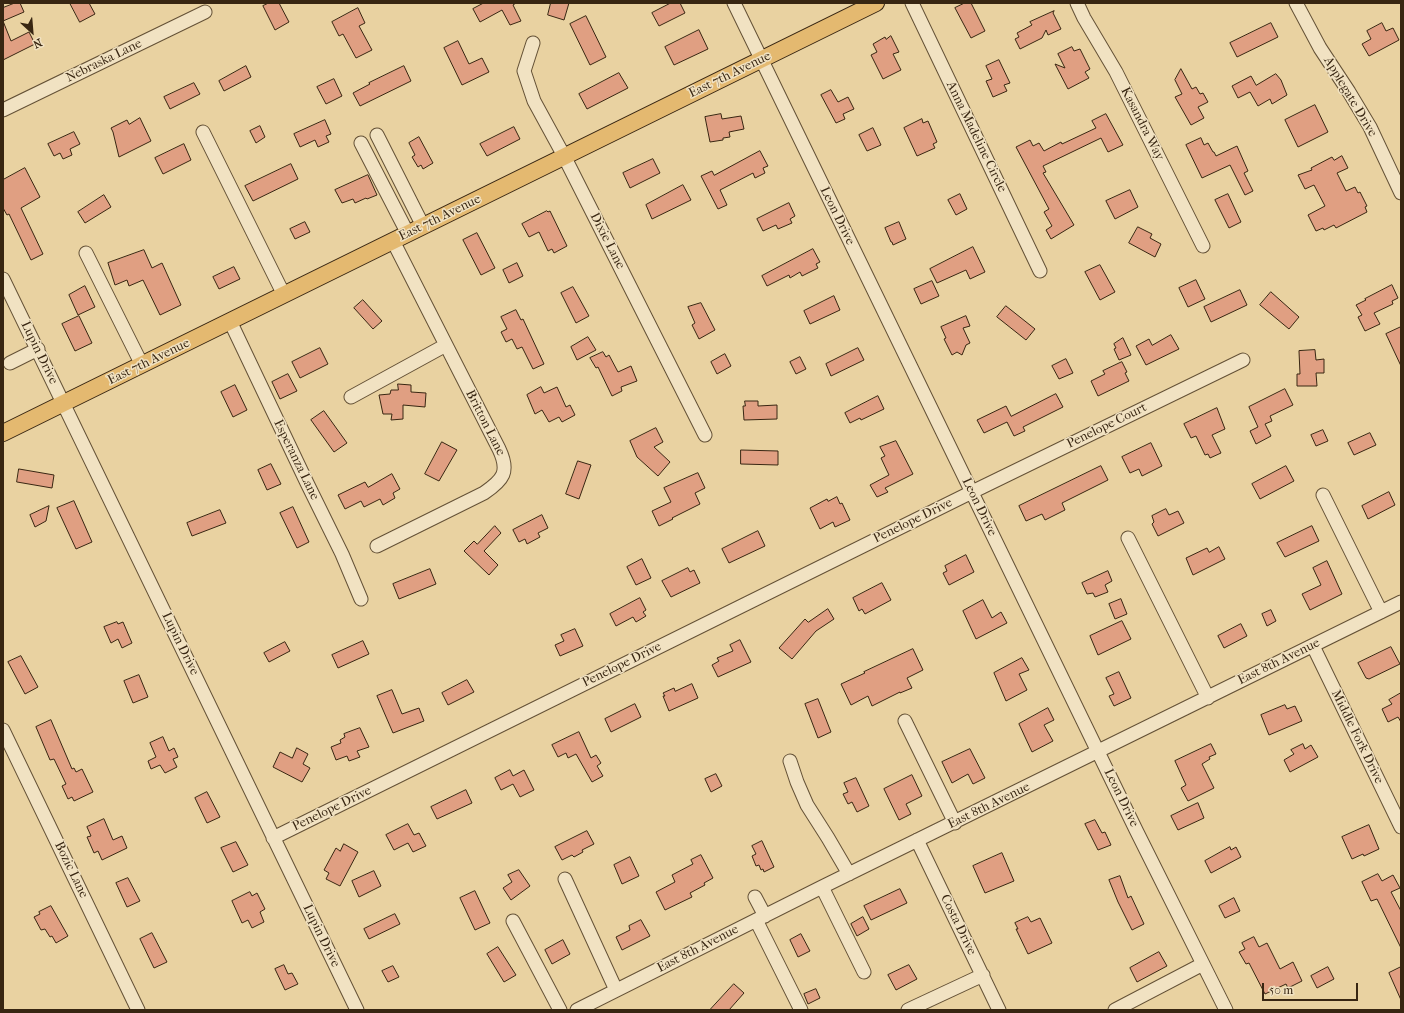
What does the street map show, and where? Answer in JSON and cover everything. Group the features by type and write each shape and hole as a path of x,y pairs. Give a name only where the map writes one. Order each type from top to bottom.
{"main road":[{"name":"East 7th Avenue","path":"3,433 876,3"}],"street":[{"name":"Leon Drive","path":"734,3 1098,752 1226,1010"},
{"name":"Anna Madeline Circle","path":"912,3 1040,271"},
{"name":"Kasandra Way","path":"1077,3 1084,18 1116,72 1203,246"},
{"name":"Applegate Drive","path":"1296,3 1320,48 1370,127 1401,193"},
{"name":"Nebraska Lane","path":"3,110 205,12"},
{"name":"Dixie Lane","path":"533,44 524,71 534,101 564,156 705,435"},
{"path":"202,132 284,295"},
{"path":"377,135 423,226"},
{"path":"361,143 408,234"},
{"name":"Britton Lane","path":"377,546 484,493 497,485 503,476 505,467 503,458 393,241"},
{"path":"86,253 142,365"},
{"name":"Lupin Drive","path":"3,279 8,302 38,349 357,1010"},
{"name":"Esperanza Lane","path":"230,322 306,483 342,554 361,599"},
{"path":"351,398 446,345"},
{"path":"10,363 38,349"},
{"name":"Penelope Court","path":"972,492 1243,360"},
{"name":"Penelope Drive","path":"273,838 972,492"},
{"path":"1323,495 1381,612"},
{"path":"1128,538 1208,698"},
{"name":"East 8th Avenue","path":"577,1010 917,840 955,823 1401,602"},
{"name":"Middle Fork Drive","path":"1313,646 1401,827"},
{"path":"905,721 955,823"},
{"name":"Bozic Lane","path":"3,730 138,1010"},
{"path":"790,761 807,805 849,874"},
{"name":"Costa Drive","path":"917,840 999,1010"},
{"path":"565,879 616,990"},
{"path":"822,888 864,972"},
{"path":"755,897 760,918 801,1010"},
{"path":"513,921 560,1010"},
{"path":"1115,1010 1203,964"},
{"path":"908,1010 983,975"}],"building":[{"path":"15,3 20,3 24,12 3,21 3,8"},
{"path":"70,3 89,3 95,14 80,22"},
{"path":"269,3 279,3 289,22 275,30 263,6"},
{"path":"484,3 516,3 513,5 521,21 510,25 502,10 480,22 473,9"},
{"path":"551,3 569,3 564,20 548,15"},
{"path":"671,3 680,3 685,13 659,26 652,13"},
{"path":"965,3 971,3 985,31 971,38 955,8"},
{"path":"358,8 365,23 359,26 372,50 356,58 343,34 339,36 332,22"},
{"path":"1054,11 1053,13 1061,29 1048,35 1046,30 1042,38 1020,49 1015,39 1019,37 1017,33 1032,25 1030,22"},
{"path":"586,16 606,57 590,65 570,24"},
{"path":"3,21 11,41 29,32 35,44 3,60"},
{"path":"1271,23 1278,37 1237,57 1230,43"},
{"path":"1382,23 1386,31 1393,28 1399,40 1369,56 1362,44 1371,39 1367,31"},
{"path":"699,30 708,49 674,65 665,47"},
{"path":"891,36 899,52 893,54 901,70 883,79 871,55 877,52 873,44 885,37 886,39"},
{"path":"458,41 469,64 482,58 489,72 462,85 444,48"},
{"path":"1072,47 1074,51 1080,49 1090,69 1085,72 1089,78 1068,89 1055,64 1065,68 1058,54"},
{"path":"999,60 1010,83 1004,85 1007,91 993,97 986,81 992,79 986,66"},
{"path":"246,66 251,77 224,91 219,81"},
{"path":"404,66 411,81 360,106 353,93 370,84 369,83"},
{"path":"1181,69 1192,89 1196,87 1200,94 1203,93 1208,102 1198,107 1204,118 1191,125 1175,97 1182,94 1175,80"},
{"path":"619,73 628,88 587,109 579,94"},
{"path":"1276,74 1281,80 1287,95 1272,104 1270,99 1258,106 1250,92 1238,98 1232,86 1251,76 1256,85"},
{"path":"334,79 342,96 326,104 317,87"},
{"path":"194,83 200,94 170,109 164,97"},
{"path":"831,90 838,102 848,97 854,109 843,114 845,119 836,123 821,95"},
{"path":"1315,105 1328,132 1298,147 1285,120"},
{"path":"721,114 722,119 741,116 744,129 729,132 730,137 723,138 723,140 710,142 705,117"},
{"path":"1106,114 1123,145 1108,152 1101,138 1043,166 1046,172 1043,173 1074,225 1051,239 1046,230 1052,226 1044,212 1049,209 1016,147 1030,140 1033,146 1039,143 1044,151 1061,142 1062,144 1096,128 1092,121"},
{"path":"140,118 151,141 119,157 111,128 127,120 129,124"},
{"path":"922,119 923,123 928,121 937,142 933,144 935,148 917,156 904,128"},
{"path":"325,120 331,134 326,136 329,142 318,147 315,140 300,147 294,134"},
{"path":"260,126 265,137 256,143 250,131"},
{"path":"514,127 520,139 487,156 480,144"},
{"path":"873,128 881,145 867,151 859,135"},
{"path":"74,132 80,144 70,149 72,155 63,159 60,153 54,156 48,144"},
{"path":"419,137 433,163 423,169 421,165 418,167 412,157 415,155 409,143"},
{"path":"1201,138 1204,145 1208,143 1216,156 1237,146 1248,171 1244,173 1253,191 1245,195 1230,165 1202,178 1186,145"},
{"path":"184,144 191,160 163,174 155,158"},
{"path":"760,151 768,166 763,168 765,173 755,178 753,173 720,190 727,205 718,209 701,176 712,171 714,175"},
{"path":"1342,156 1348,168 1337,173 1346,191 1355,187 1358,193 1360,192 1367,206 1365,207 1367,212 1336,228 1334,225 1324,230 1323,228 1316,231 1308,215 1325,206 1314,185 1305,189 1298,175 1312,170 1311,168 1332,157 1334,160"},
{"path":"653,159 660,173 630,188 623,173"},
{"path":"291,164 298,179 253,201 245,186"},
{"path":"25,168 40,197 21,208 43,254 31,260 9,214 7,215 3,208 3,180"},
{"path":"368,175 377,195 355,203 353,199 342,203 335,190"},
{"path":"683,185 691,200 652,219 646,205"},
{"path":"1130,190 1138,207 1115,219 1106,201"},
{"path":"960,194 967,209 956,215 948,200"},
{"path":"1228,194 1241,222 1229,228 1215,200"},
{"path":"104,195 111,207 85,223 78,212"},
{"path":"789,203 795,216 790,219 792,223 778,229 776,225 763,231 757,219"},
{"path":"547,211 550,211 567,246 554,253 552,249 548,251 539,232 529,237 522,224"},
{"path":"305,222 310,232 295,239 290,229"},
{"path":"899,222 906,239 893,245 885,228"},
{"path":"1138,227 1152,234 1150,238 1161,244 1155,257 1129,243"},
{"path":"477,233 495,268 481,275 463,240"},
{"path":"973,247 985,272 970,279 966,270 937,283 930,269"},
{"path":"813,249 820,262 816,264 818,268 802,276 800,272 790,278 789,275 767,286 762,276"},
{"path":"144,250 152,268 162,263 181,305 160,315 143,280 129,286 127,280 115,285 108,263"},
{"path":"517,263 523,276 509,283 503,270"},
{"path":"1100,265 1115,292 1100,300 1085,272"},
{"path":"234,267 240,279 219,289 213,277"},
{"path":"1196,280 1205,299 1188,307 1179,288"},
{"path":"932,281 939,296 921,304 914,289"},
{"path":"1392,285 1398,298 1392,301 1393,304 1374,313 1380,324 1365,331 1358,317 1362,315 1356,305"},
{"path":"85,286 95,307 78,315 69,295"},
{"path":"573,287 589,316 576,323 561,293"},
{"path":"1240,290 1247,305 1211,322 1204,307"},
{"path":"1271,292 1299,317 1289,329 1260,305"},
{"path":"834,296 840,310 810,324 804,311"},
{"path":"363,300 382,321 373,329 354,308"},
{"path":"701,303 715,330 699,339 692,325 695,323 688,307"},
{"path":"1006,306 1035,329 1026,340 997,317"},
{"path":"516,310 521,320 523,319 544,364 533,369 522,347 517,349 512,339 506,342 501,332 507,329 501,317"},
{"path":"79,316 92,343 75,351 62,324"},
{"path":"966,316 970,326 963,328 970,343 966,345 962,355 957,352 952,355 944,339 946,338 941,327"},
{"path":"1401,327 1401,366 1386,334"},
{"path":"1171,335 1179,349 1146,365 1136,346 1149,339 1152,345"},
{"path":"588,337 596,350 577,360 571,347"},
{"path":"1123,338 1131,355 1119,360 1114,349 1116,348 1114,344"},
{"path":"320,348 328,364 300,378 292,362"},
{"path":"858,348 864,360 831,376 826,364"},
{"path":"1315,350 1316,360 1324,359 1324,373 1316,373 1317,386 1297,386 1297,374 1300,374 1299,351"},
{"path":"603,352 606,357 609,355 618,372 631,366 637,381 621,387 622,391 612,396 598,367 596,368 590,358"},
{"path":"725,354 731,366 717,374 711,362"},
{"path":"800,357 806,369 796,374 790,362"},
{"path":"1066,359 1073,373 1059,379 1052,366"},
{"path":"1122,362 1127,372 1125,373 1129,381 1098,396 1091,381 1105,374 1103,371"},
{"path":"288,374 297,391 280,399 272,382"},
{"path":"398,384 411,385 411,392 426,393 425,407 403,405 403,419 391,420 392,414 383,414 379,395 390,394 391,390 398,390"},
{"path":"235,385 247,410 233,417 221,392"},
{"path":"541,387 544,393 557,387 566,407 570,405 575,415 562,422 559,417 549,422 542,410 535,414 527,395"},
{"path":"1285,389 1293,405 1270,416 1272,421 1265,424 1271,436 1256,444 1250,431 1258,427 1249,407"},
{"path":"1056,394 1063,407 1023,427 1025,431 1014,436 1007,422 984,433 977,420 1006,406 1011,416"},
{"path":"878,396 884,409 861,420 860,418 850,423 845,413"},
{"path":"745,401 758,401 758,406 777,405 777,419 744,420 743,406 745,406"},
{"path":"1217,408 1225,429 1212,435 1221,453 1210,458 1208,454 1205,455 1196,436 1191,438 1184,424"},
{"path":"324,411 347,443 334,452 311,420"},
{"path":"656,428 663,442 654,447 670,462 658,476 637,457 630,441"},
{"path":"1323,430 1328,441 1316,446 1311,435"},
{"path":"1370,433 1376,445 1354,455 1348,443"},
{"path":"896,441 913,474 885,488 888,492 877,497 870,485 889,475 881,458 885,456 880,447"},
{"path":"442,442 457,450 439,481 425,474"},
{"path":"1151,443 1162,466 1142,476 1139,469 1130,473 1122,457"},
{"path":"741,450 778,451 778,465 741,464"},
{"path":"578,461 591,465 579,499 566,494"},
{"path":"271,464 281,484 267,490 258,470"},
{"path":"1101,466 1108,480 1062,503 1065,510 1045,520 1042,514 1026,521 1019,506"},
{"path":"1286,466 1294,481 1260,499 1252,484"},
{"path":"19,469 54,475 52,488 17,482"},
{"path":"698,473 705,488 695,493 700,504 659,526 652,511 671,502 664,488"},
{"path":"392,474 400,489 393,493 395,498 383,505 380,499 364,507 361,501 345,509 338,495 365,482 368,487"},
{"path":"1389,492 1395,505 1368,519 1362,506"},
{"path":"837,497 840,504 842,503 850,520 835,527 833,522 820,529 810,508 827,499 828,501"},
{"path":"74,501 92,542 76,549 57,508"},
{"path":"49,506 46,521 35,527 30,515"},
{"path":"293,507 309,542 297,548 280,513"},
{"path":"1166,509 1169,515 1178,511 1184,523 1158,536 1152,524 1154,522 1152,516"},
{"path":"220,510 226,523 192,536 187,523"},
{"path":"542,515 548,528 538,533 540,537 527,544 525,539 519,542 513,530"},
{"path":"495,526 501,533 484,551 498,565 489,575 464,551 474,541 477,544"},
{"path":"1312,526 1319,541 1285,557 1277,543"},
{"path":"758,531 765,546 729,563 722,549"},
{"path":"1219,547 1225,559 1193,575 1186,558 1207,548 1209,552"},
{"path":"966,555 974,572 949,585 943,573 947,571 945,566"},
{"path":"642,559 651,578 636,585 627,567"},
{"path":"1327,561 1342,594 1310,610 1302,594 1321,585 1313,568"},
{"path":"688,568 690,572 694,570 700,583 671,597 662,581"},
{"path":"430,569 436,584 399,599 393,584"},
{"path":"1108,571 1112,581 1105,585 1108,592 1095,597 1093,593 1087,594 1082,583"},
{"path":"882,583 891,600 865,614 862,609 859,611 853,598"},
{"path":"640,598 646,610 643,612 646,616 636,622 633,617 616,626 610,614"},
{"path":"1121,599 1127,614 1115,619 1109,604"},
{"path":"983,600 992,618 1001,612 1007,623 976,639 963,611"},
{"path":"828,609 834,619 816,631 792,659 779,648 805,619 808,622"},
{"path":"1271,610 1276,621 1267,626 1262,614"},
{"path":"1122,621 1131,639 1098,655 1090,636"},
{"path":"117,622 118,624 123,622 132,643 122,648 118,639 111,643 104,627"},
{"path":"1241,624 1247,636 1224,648 1218,636"},
{"path":"575,629 583,646 560,656 555,645 564,641 561,635"},
{"path":"740,640 751,662 718,677 712,665 719,661 717,658 733,651 730,645"},
{"path":"363,641 369,654 338,668 332,655"},
{"path":"285,642 290,651 269,662 264,653"},
{"path":"1391,647 1400,664 1369,679 1366,678 1358,663"},
{"path":"913,649 923,670 907,678 912,688 900,692 872,706 868,696 851,705 841,684"},
{"path":"21,656 38,687 25,694 8,662"},
{"path":"1022,658 1029,670 1019,674 1027,690 1006,701 994,673"},
{"path":"1119,672 1131,698 1114,706 1109,696 1114,694 1106,678"},
{"path":"139,675 148,697 133,703 124,681"},
{"path":"467,680 474,692 448,705 442,693"},
{"path":"692,684 698,698 669,711 663,693 674,688 675,691"},
{"path":"392,690 402,714 419,708 424,721 393,733 377,696"},
{"path":"1401,693 1401,722 1398,717 1388,722 1382,709 1392,704 1389,700"},
{"path":"818,699 831,732 818,738 805,704"},
{"path":"635,704 641,717 611,732 605,719"},
{"path":"1285,705 1287,709 1295,706 1302,721 1269,735 1261,715"},
{"path":"1048,708 1054,720 1044,725 1053,741 1032,752 1019,724"},
{"path":"51,720 72,769 74,768 76,772 82,769 93,792 74,801 72,797 68,799 62,786 66,784 54,759 50,760 36,727"},
{"path":"360,728 369,747 357,751 360,757 349,761 347,756 336,760 331,747 341,743 340,740 345,737 344,734"},
{"path":"579,732 591,758 596,755 601,763 597,766 603,776 592,782 576,754 568,758 566,753 558,757 552,745"},
{"path":"163,737 169,751 174,748 178,757 173,759 177,767 165,773 160,765 151,769 148,761 156,757 150,743"},
{"path":"1211,744 1216,754 1209,757 1210,759 1202,764 1214,788 1188,801 1181,788 1186,785 1175,761"},
{"path":"1303,744 1305,749 1311,745 1318,757 1290,772 1284,760 1294,754 1291,750"},
{"path":"297,748 308,754 303,764 310,768 302,782 273,767 280,752 292,758"},
{"path":"970,749 985,778 973,784 968,774 952,783 942,762"},
{"path":"510,770 513,776 524,770 534,790 520,797 513,784 501,790 495,778"},
{"path":"716,774 722,786 711,792 705,779"},
{"path":"912,775 922,796 906,804 911,814 899,820 884,789"},
{"path":"856,778 869,806 857,812 852,802 848,804 843,794 848,792 844,783"},
{"path":"466,790 472,803 437,819 431,807"},
{"path":"207,792 220,817 207,823 195,798"},
{"path":"1198,803 1204,818 1178,830 1171,816"},
{"path":"104,819 113,840 122,836 127,848 102,860 98,851 94,853 87,837 91,836 87,827"},
{"path":"1095,820 1102,833 1105,832 1111,845 1098,850 1085,824"},
{"path":"408,824 414,835 419,833 426,846 413,852 408,843 394,850 386,835"},
{"path":"1369,825 1379,849 1364,856 1363,854 1352,859 1342,837"},
{"path":"587,831 594,844 582,850 583,852 574,857 572,855 562,860 555,847"},
{"path":"762,841 774,867 764,872 763,869 761,870 759,865 756,866 752,856 756,854 752,846"},
{"path":"236,842 248,865 233,872 221,848"},
{"path":"344,844 358,852 340,886 326,879 329,873 324,870 336,848 340,851"},
{"path":"1230,847 1231,850 1236,847 1241,857 1211,873 1205,861"},
{"path":"1002,853 1014,881 985,893 973,866"},
{"path":"701,855 713,878 704,883 705,885 690,893 692,897 665,910 656,892 675,882 672,875 693,864 691,860"},
{"path":"630,857 639,876 622,884 614,865"},
{"path":"519,870 530,886 511,900 503,888 512,882 508,875"},
{"path":"374,871 381,886 359,897 352,881"},
{"path":"1378,874 1382,881 1393,875 1400,888 1391,892 1401,911 1401,948 1377,899 1371,901 1362,882"},
{"path":"1120,876 1128,898 1131,896 1144,924 1132,930 1109,880"},
{"path":"128,878 140,901 127,907 116,883"},
{"path":"900,889 907,903 871,920 864,906"},
{"path":"475,891 490,923 475,930 460,898"},
{"path":"250,892 252,896 257,893 265,909 260,912 264,922 252,928 248,920 242,923 232,901"},
{"path":"1234,898 1240,911 1225,918 1219,906"},
{"path":"51,906 68,936 56,943 45,929 41,930 34,917 40,914 39,912"},
{"path":"395,914 400,924 369,939 364,929"},
{"path":"863,917 869,929 857,936 851,924"},
{"path":"1028,917 1031,922 1040,918 1052,943 1028,954 1016,929 1018,929 1015,923"},
{"path":"641,920 650,936 622,950 616,937 630,930 629,926"},
{"path":"152,933 167,962 154,968 140,939"},
{"path":"801,934 810,951 798,957 790,940"},
{"path":"1254,937 1259,947 1267,943 1280,969 1293,962 1302,981 1288,988 1286,984 1265,994 1249,963 1246,964 1239,952 1245,949 1242,943"},
{"path":"563,940 570,954 552,964 545,950"},
{"path":"498,947 516,975 504,982 487,954"},
{"path":"1159,952 1167,966 1137,982 1130,968"},
{"path":"284,965 288,974 292,973 298,984 285,990 275,969"},
{"path":"909,965 917,979 896,990 888,975"},
{"path":"393,966 399,977 388,982 382,971"},
{"path":"1328,967 1334,979 1317,988 1311,976"},
{"path":"1401,967 1401,1000 1389,973"},
{"path":"734,984 744,993 729,1010 710,1010"},
{"path":"816,989 820,998 808,1004 804,994"}]}
